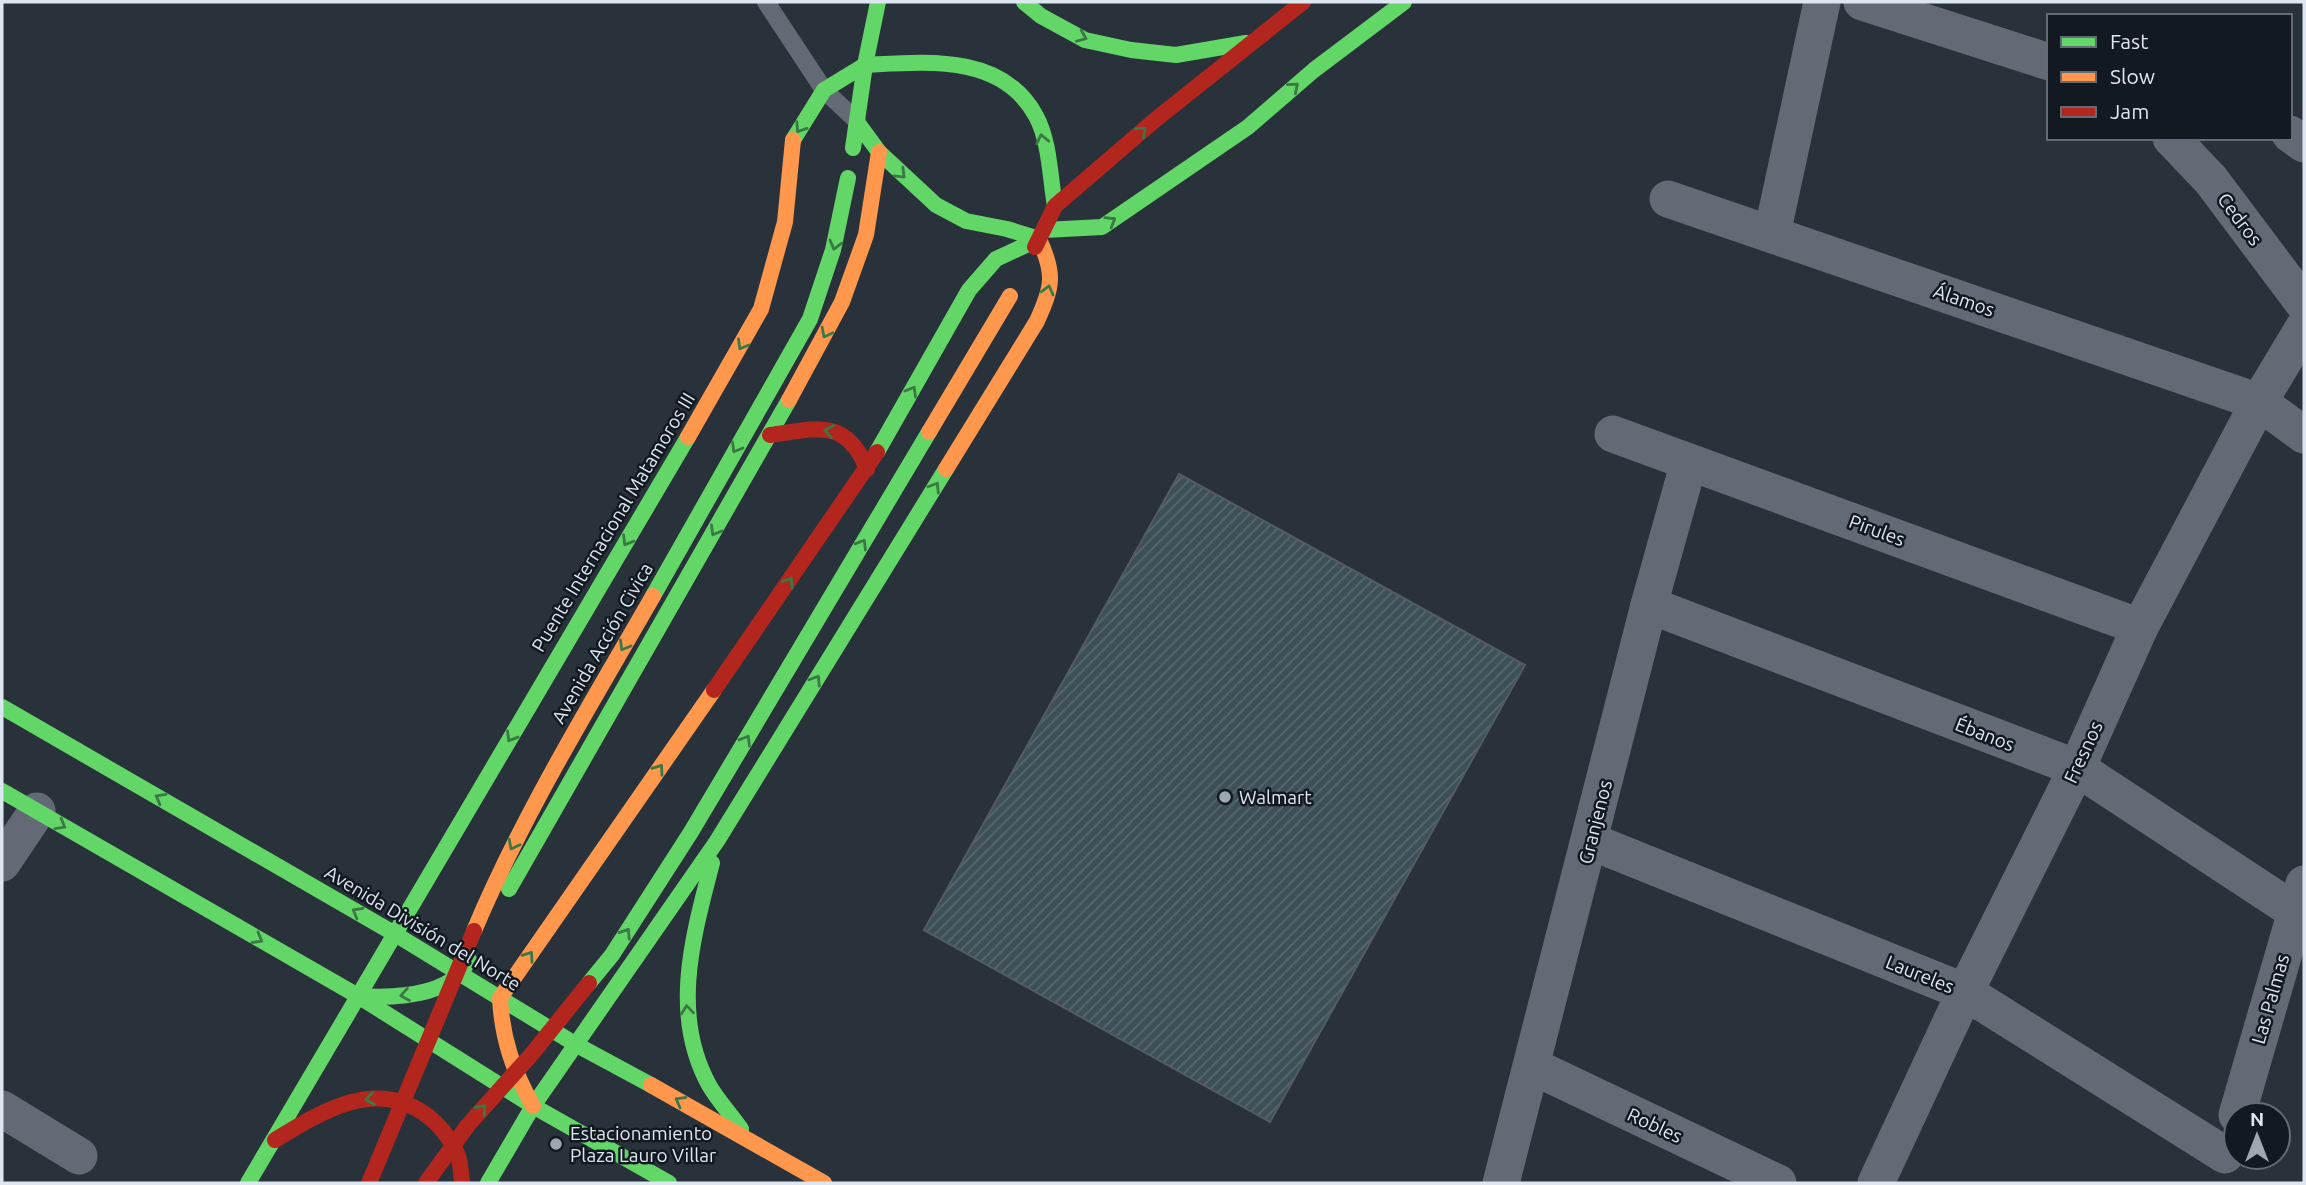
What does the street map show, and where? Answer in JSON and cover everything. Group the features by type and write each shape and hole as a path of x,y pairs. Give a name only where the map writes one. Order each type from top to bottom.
{"main road":[{"path":"878,2 857,122 879,152 936,205 966,221 1042,234 1102,227 1112,221 1248,127 1314,70 1405,2"},
{"path":"1024,2 1041,16 1085,40 1131,50 1176,55 1252,42"},
{"path":"1028,262 1055,206 1155,120 1303,2"},
{"path":"865,65 948,64 971,66 998,76 1021,94 1037,118 1055,206"},
{"name":"Puente Internacional Matamoros III","path":"358,996 761,309 786,222 793,137 824,90 865,65"},
{"name":"Avenida Acción Civica","path":"369,1183 497,876 534,804 810,319 826,278 842,219 857,122"},
{"path":"358,996 385,998 409,995 437,987 460,975 770,435 842,302 866,235 879,152"},
{"path":"533,1106 509,1059 500,1030 500,998 867,469 969,290 996,259 1042,234"},
{"path":"488,1183 533,1106 717,841 1037,320 1050,291 1052,267 1042,234"},
{"path":"426,1183 468,1125 531,1055 611,955 691,832 1013,290"},
{"path":"770,435 816,429 835,430 851,438 861,450 867,469"},
{"name":"Avenida División del Norte","path":"2,707 395,934 575,1044 746,1136 824,1183"},
{"path":"2,791 358,996 533,1106 669,1183"},
{"path":"717,841 689,952 685,990 687,1018 707,1080 746,1136"},
{"path":"248,1183 358,996"},
{"path":"273,1142 313,1117 347,1102 382,1097 411,1104 438,1123 458,1156 462,1183"}],"street":[{"path":"1772,234 1822,2"},
{"path":"1862,2 2047,61"},
{"name":"Cedros","path":"2173,140 2211,180 2304,304"},
{"name":"Álamos","path":"1668,199 2259,402"},
{"name":"Fresnos","path":"1877,1183 1965,992 2077,768 2140,626 2259,402 2304,327"},
{"path":"2259,402 2304,435"},
{"name":"Pirules","path":"1613,434 2140,626"},
{"name":"Granjenos","path":"1502,1183 1649,605 1689,462"},
{"name":"Ébanos","path":"1649,605 2077,768 2300,898"},
{"path":"2,863 37,811"},
{"name":"Laureles","path":"1590,841 1965,992 2221,1169"},
{"name":"Las Palmas","path":"2240,1101 2300,898"},
{"name":"Robles","path":"1532,1066 1778,1183"},
{"path":"2,1110 79,1156"}],"lane":[{"path":"766,2 824,90 857,122"}],"building":[{"name":"Walmart","path":"1179,474 1525,665 1270,1122 924,930"}],"traffic: fast":[{"path":"853,148 865,65 878,2"},
{"path":"1024,2 1041,16 1085,40 1131,50 1176,55 1246,43"},
{"path":"1045,230 1102,227 1248,127 1314,70 1404,2"},
{"path":"865,65 937,63 983,71 1003,81 1021,96 1041,126 1055,206"},
{"path":"793,140 824,90 865,65"},
{"path":"857,122 879,152 936,205 966,221 1039,239"},
{"path":"653,596 810,319 833,250 848,178"},
{"path":"877,452 969,290 996,259 1039,239"},
{"path":"509,889 789,400"},
{"path":"589,983 612,955 691,832 929,432"},
{"path":"248,1183 688,437"},
{"path":"488,1183 533,1106 717,841 946,469"},
{"path":"2,707 395,934 575,1044 651,1085"},
{"path":"2,791 358,996 533,1106 669,1183"},
{"path":"712,863 692,947 688,1003 690,1031 697,1058 709,1085 741,1129"},
{"path":"358,996 384,997 425,992 450,982 460,974 469,960"}],"traffic: slow":[{"path":"688,437 761,309 785,222 793,140"},
{"path":"789,400 842,302 866,235 879,152"},
{"path":"946,469 1042,309 1049,289 1050,271 1039,239"},
{"path":"929,432 1010,296"},
{"path":"474,931 536,803 653,596"},
{"path":"533,1106 510,1054 503,1027 500,998 714,690"},
{"path":"651,1085 824,1183"}],"traffic: jam":[{"path":"1035,247 1055,206 1155,120 1303,2"},
{"path":"770,435 802,430 828,430 850,441 867,469"},
{"path":"714,690 877,452"},
{"path":"369,1183 474,931"},
{"path":"426,1183 468,1125 531,1055 589,983"},
{"path":"275,1140 311,1119 348,1103 387,1099 406,1104 425,1114 440,1127 458,1156 462,1183"}],"place":[{"name":"Walmart","path":"1225,797"},
{"name":"Estacionamiento Plaza Lauro Villar","path":"556,1144"}]}
